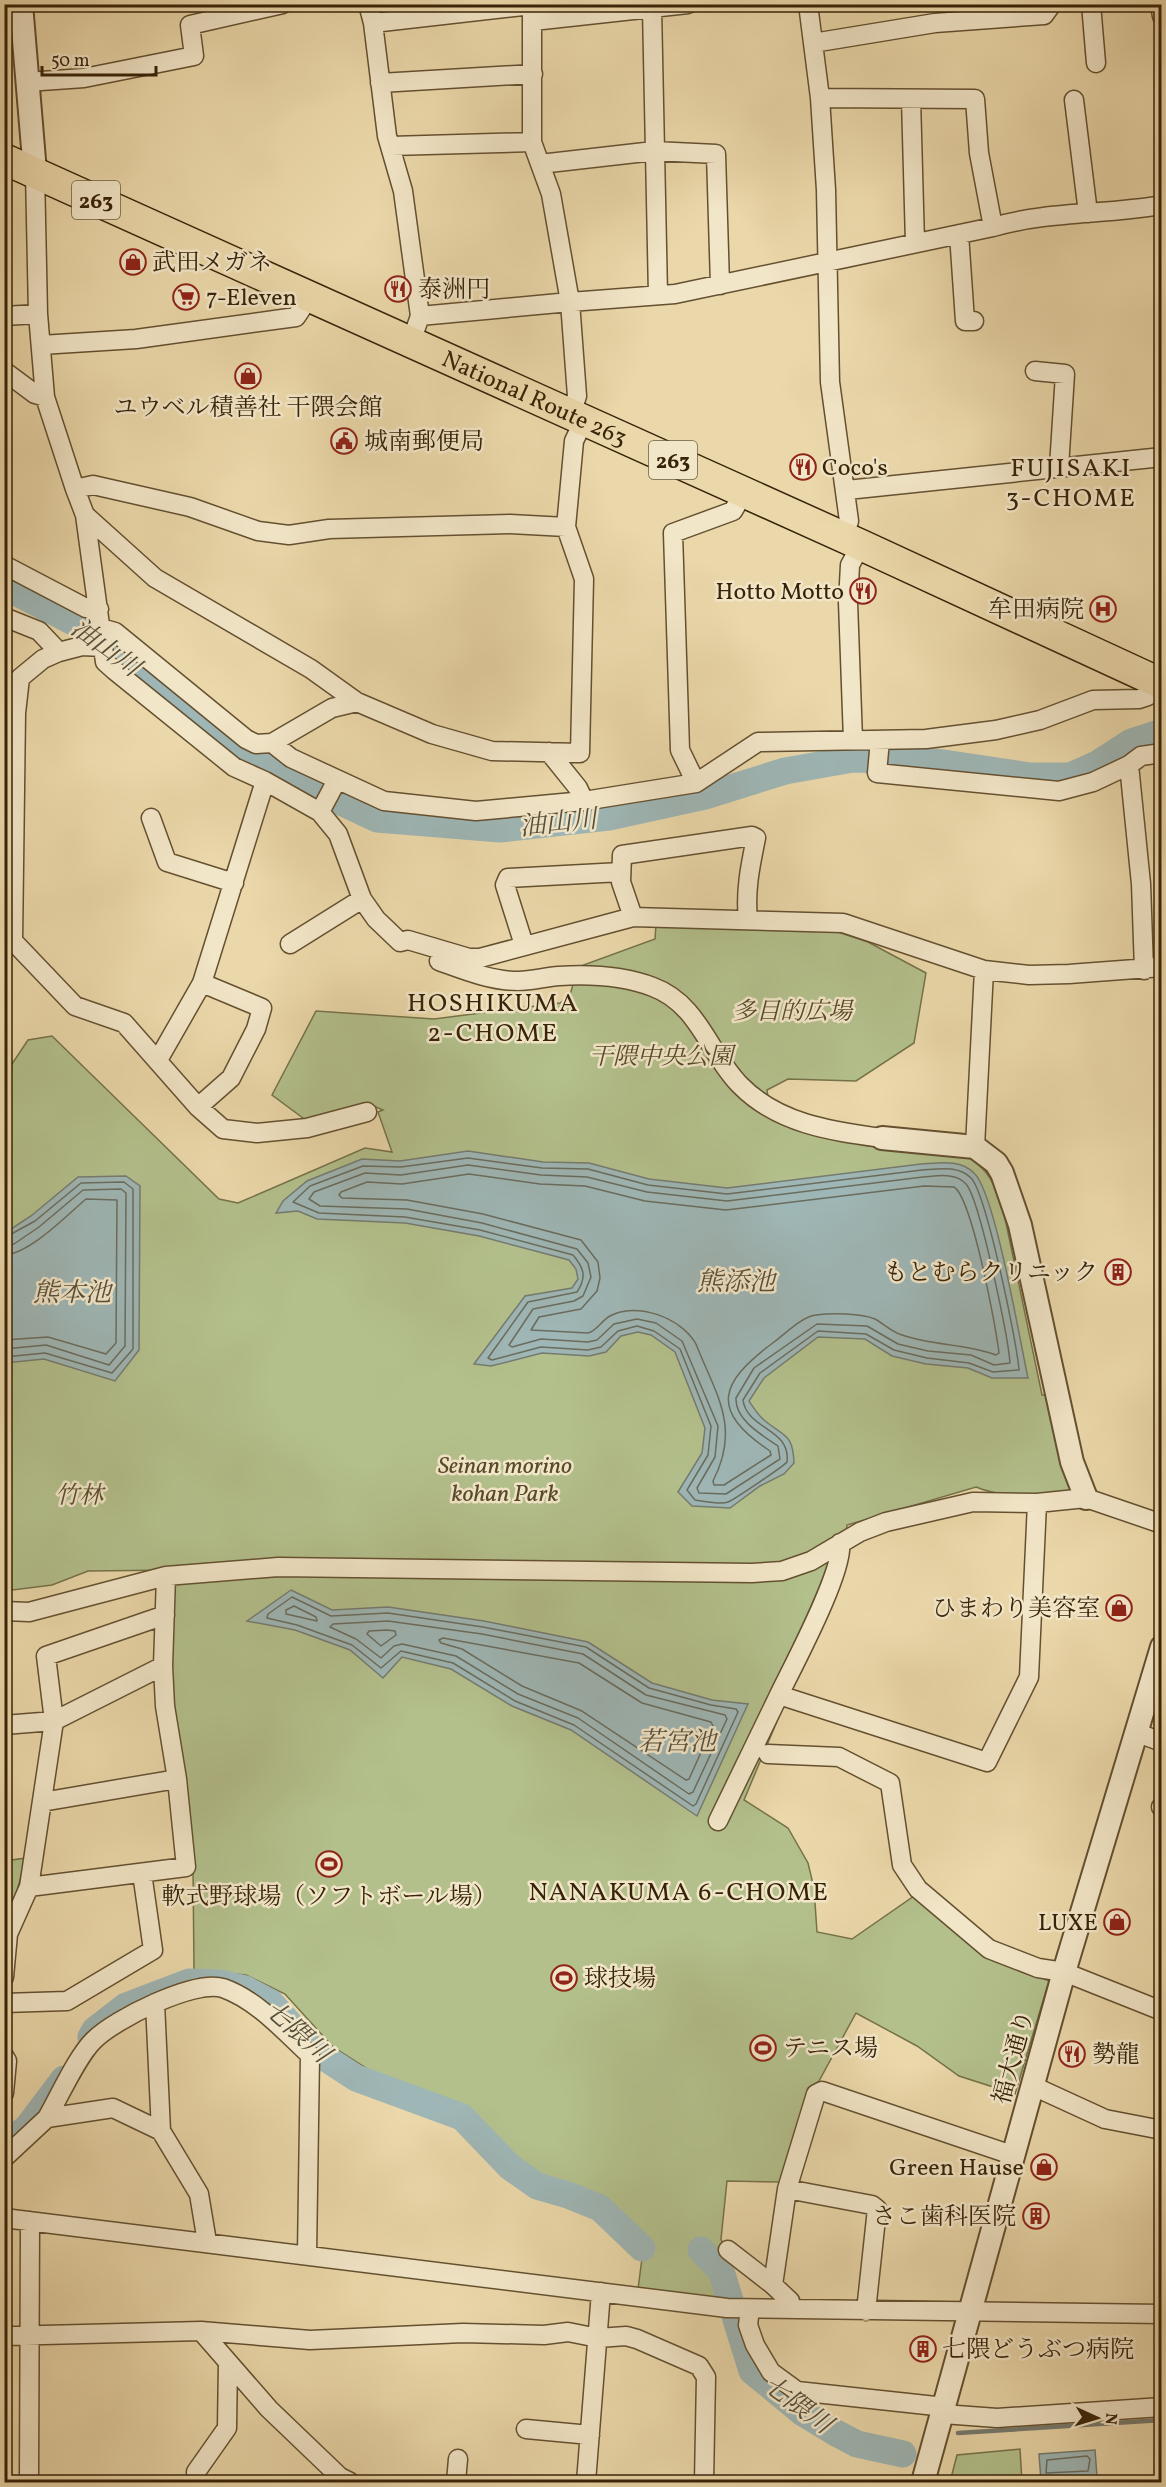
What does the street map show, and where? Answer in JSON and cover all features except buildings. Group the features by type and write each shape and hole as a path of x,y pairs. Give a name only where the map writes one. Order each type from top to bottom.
{"highway":[{"name":"National Route 263","path":"4,159 310,296 416,329 578,417 1159,683"}],"street":[{"path":"21,4 35,172 38,314 45,397 85,515 105,662 234,767 265,781 321,812 338,834 362,898 376,919 400,942 426,957 472,973 498,979 519,981 559,976 609,976 656,988 679,1003 692,1017 738,1084 767,1107 822,1130 975,1147 996,1163 1013,1199 1072,1462 1086,1498"},
{"path":"27,82 84,78 194,56 190,25 283,4"},
{"path":"368,4 373,23 391,146 403,191 416,329 570,302 658,295 720,285 993,227 1027,217 1123,212 1161,205"},
{"path":"373,23 532,10 652,8 688,4"},
{"path":"807,4 820,98 826,190 830,382 847,490 852,541 848,602 853,740"},
{"path":"813,43 935,23 1044,15 1052,4"},
{"path":"1091,4 1096,63"},
{"path":"1160,4 1161,16"},
{"path":"652,8 658,295"},
{"path":"85,515 155,578 311,669 357,702 432,734 492,751 580,753 584,579 566,527 578,417 577,396 570,302 551,194 532,142 532,10"},
{"path":"380,82 533,74"},
{"path":"820,98 975,99 979,153 993,227"},
{"path":"911,99 915,243"},
{"path":"1074,100 1088,213"},
{"path":"391,146 532,142"},
{"path":"540,164 654,151 716,154 720,285"},
{"path":"959,234 964,321 974,321"},
{"path":"41,345 136,339 296,317 310,296"},
{"path":"4,316 38,314"},
{"path":"4,370 35,394 45,397"},
{"path":"1035,371 1065,374 1059,467"},
{"path":"847,490 1161,457"},
{"path":"75,489 93,485 190,507 258,531 289,535 329,529 510,524 566,527"},
{"path":"696,783 680,750 673,532 734,511 744,492"},
{"path":"4,565 86,608 99,609"},
{"path":"4,617 39,631 60,652"},
{"path":"101,628 115,632 246,739 256,744 272,743 332,708 357,702"},
{"path":"103,647 82,646 60,652 12,673 16,713 9,943 75,1006 124,1023 198,1107 223,1129 257,1133 307,1128 367,1112"},
{"path":"272,743 291,758 384,801 476,811 584,801 696,783 758,742 926,739 996,730 1040,720 1093,700 1139,699 1148,696 1159,683"},
{"path":"880,740 877,773 1059,791 1093,782 1130,765 1141,756 1161,753"},
{"path":"549,752 578,788 584,801"},
{"path":"400,942 408,940 469,958 633,917 843,923 984,970 1039,975 1153,969 1141,884 1130,765"},
{"path":"321,812 337,780"},
{"path":"158,1060 202,983 265,781"},
{"path":"151,818 167,862 234,883"},
{"path":"633,917 621,882 622,855 752,836 756,838 746,886 748,920"},
{"path":"524,945 506,885 508,878 621,872"},
{"path":"290,944 362,898"},
{"path":"975,1147 984,970"},
{"path":"198,1107 231,1078 256,1029 262,1008 202,983"},
{"path":"4,1611 29,1612 166,1576 278,1567 752,1573 782,1571 811,1561 886,1522 973,1502 1037,1503 1086,1498 1161,1524"},
{"path":"779,1695 987,1762 1029,1677 1037,1503"},
{"path":"718,1821 833,1579 842,1552 840,1544"},
{"path":"29,1887 186,1867 177,1779 165,1706 163,1666 166,1576"},
{"path":"4,1977 8,1934 29,1887 54,1721 46,1656 165,1615"},
{"name":"福大通り","path":"923,2482 969,2312 1015,2156 1064,1972 1161,1647"},
{"path":"4,1725 54,1721 163,1666"},
{"path":"1135,1732 1161,1742"},
{"path":"768,1754 839,1757 890,1783 902,1866 918,1889 989,1949 1038,1968 1064,1972 1161,2011"},
{"path":"42,1802 177,1779"},
{"path":"4,2003 67,2001 153,1950 142,1873"},
{"path":"4,2158 47,2118 92,2041 111,2025 155,2003 204,1987 222,1988 252,2004 310,2055 307,2254"},
{"path":"155,2003 161,2131 199,2194 207,2242"},
{"path":"4,2056 7,2061 4,2093"},
{"path":"1033,2086 1105,2119 1161,2130"},
{"path":"773,2285 787,2189 816,2094 822,2091 1015,2156"},
{"path":"47,2118 113,2108 161,2131"},
{"path":"787,2189 872,2205 877,2209 866,2311"},
{"path":"4,2218 740,2309 1161,2314"},
{"path":"29,2482 30,2221"},
{"path":"728,2250 790,2301 788,2309"},
{"path":"586,2482 601,2292"},
{"path":"740,2309 755,2345 771,2372 797,2391 997,2418 1161,2407"},
{"path":"201,2331 269,2409 343,2481"},
{"path":"4,2336 201,2331 310,2340 463,2333 544,2335 568,2332 597,2338 626,2336 699,2366 706,2377 704,2482"},
{"path":"197,2482 196,2472 227,2428 228,2362"},
{"path":"526,2429 590,2435"},
{"path":"456,2482 458,2459"}],"green space":[{"name":"Seinan morino kohan Park","path":"656,924 835,931 868,942 926,973 914,1043 856,1081 788,1079 767,1090 771,1119 829,1138 964,1155 982,1168 1001,1199 1042,1395 1049,1395 1080,1457 1069,1492 1010,1495 976,1487 847,1525 842,1566 744,1800 788,1828 808,1863 814,1888 817,1932 852,1939 917,1894 974,1947 1049,1981 1015,2094 959,2076 917,2046 856,2013 819,2081 813,2086 781,2182 727,2181 721,2239 739,2300 638,2289 644,2243 603,2205 538,2184 506,2157 478,2120 386,2081 333,2047 285,1994 246,1975 194,1970 193,1870 167,1671 173,1570 88,1571 52,1585 5,1591 4,1076 28,1040 52,1036 219,1199 238,1203 365,1148 392,1152 378,1112 383,1110 376,1107 307,1121 272,1095 316,1011 434,1019 560,1003 570,995 578,967 655,939"},
{"path":"26,1858 15,1898 5,1918 5,1861"},
{"path":"1020,2449 1022,2482 950,2482 957,2455"}],"water":[{"name":"熊添池","path":"468,1151 543,1162 589,1163 649,1179 727,1188 921,1164 949,1163 962,1166 974,1173 982,1186 990,1208 1006,1269 1028,1378 992,1378 968,1368 926,1364 892,1356 865,1339 818,1337 764,1378 749,1401 762,1418 789,1441 792,1446 794,1463 784,1474 760,1486 730,1508 692,1506 678,1492 702,1453 705,1428 675,1352 651,1335 638,1332 621,1336 606,1352 589,1356 542,1353 491,1366 474,1364 525,1296 572,1288 578,1279 576,1269 569,1260 479,1236 405,1223 317,1219 298,1211 276,1213 283,1201 307,1181 362,1159 400,1161"},
{"name":"熊本池","path":"126,1176 140,1186 139,1350 115,1381 44,1359 5,1363 5,1233 31,1216 78,1177"},
{"name":"若宮池","path":"291,1590 332,1610 388,1607 484,1621 588,1642 652,1683 712,1700 748,1704 697,1816 571,1730 512,1706 451,1669 402,1657 383,1678 350,1650 295,1630 247,1621"},
{"path":"1095,2450 1097,2476 1041,2481 1039,2454"}],"waterway":[{"name":"油山川","path":"4,586 83,627 252,760 377,819 500,829 609,817 705,796 785,771 853,759 937,762 1030,776 1070,776 1097,764 1131,742 1162,732"},
{"name":"七隈川","path":"91,2037 95,2030 126,2006 189,1982 220,1983 245,1989 271,2003 313,2050 356,2078 462,2117 510,2167 537,2186 600,2208 642,2248"},
{"name":"七隈川","path":"4,2144 27,2128 64,2079"},
{"name":"七隈川","path":"701,2250 721,2271 752,2371 803,2413 836,2433 857,2444 903,2454"},
{"name":"七隈川","path":"958,2433 1162,2420"}],"place":[{"name":"武田メガネ","path":"133,262"},
{"name":"泰洲円","path":"398,289"},
{"name":"7-Eleven","path":"186,297"},
{"name":"ユウベル積善社 干隈会館","path":"248,376"},
{"name":"城南郵便局","path":"344,441"},
{"name":"Coco's","path":"803,467"},
{"name":"Hotto Motto","path":"863,591"},
{"name":"牟田病院","path":"1103,609"},
{"name":"もとむらクリニック","path":"1118,1272"},
{"name":"ひまわり美容室","path":"1119,1608"},
{"name":"軟式野球場（ソフトボール場）","path":"329,1864"},
{"name":"LUXE","path":"1117,1922"},
{"name":"球技場","path":"564,1978"},
{"name":"テニス場","path":"763,2048"},
{"name":"勢龍","path":"1072,2054"},
{"name":"Green Hause","path":"1044,2167"},
{"name":"さこ歯科医院","path":"1036,2216"},
{"name":"七隈どうぶつ病院","path":"923,2349"}],"district":[{"name":"FUJISAKI 3-CHOME","path":"1071,482"},
{"name":"HOSHIKUMA 2-CHOME","path":"493,1017"},
{"name":"NANAKUMA 6-CHOME","path":"679,1891"}],"park label":[{"name":"多目的広場","path":"792,1011"},
{"name":"干隈中央公園","path":"661,1056"},
{"name":"竹林","path":"79,1495"}]}
